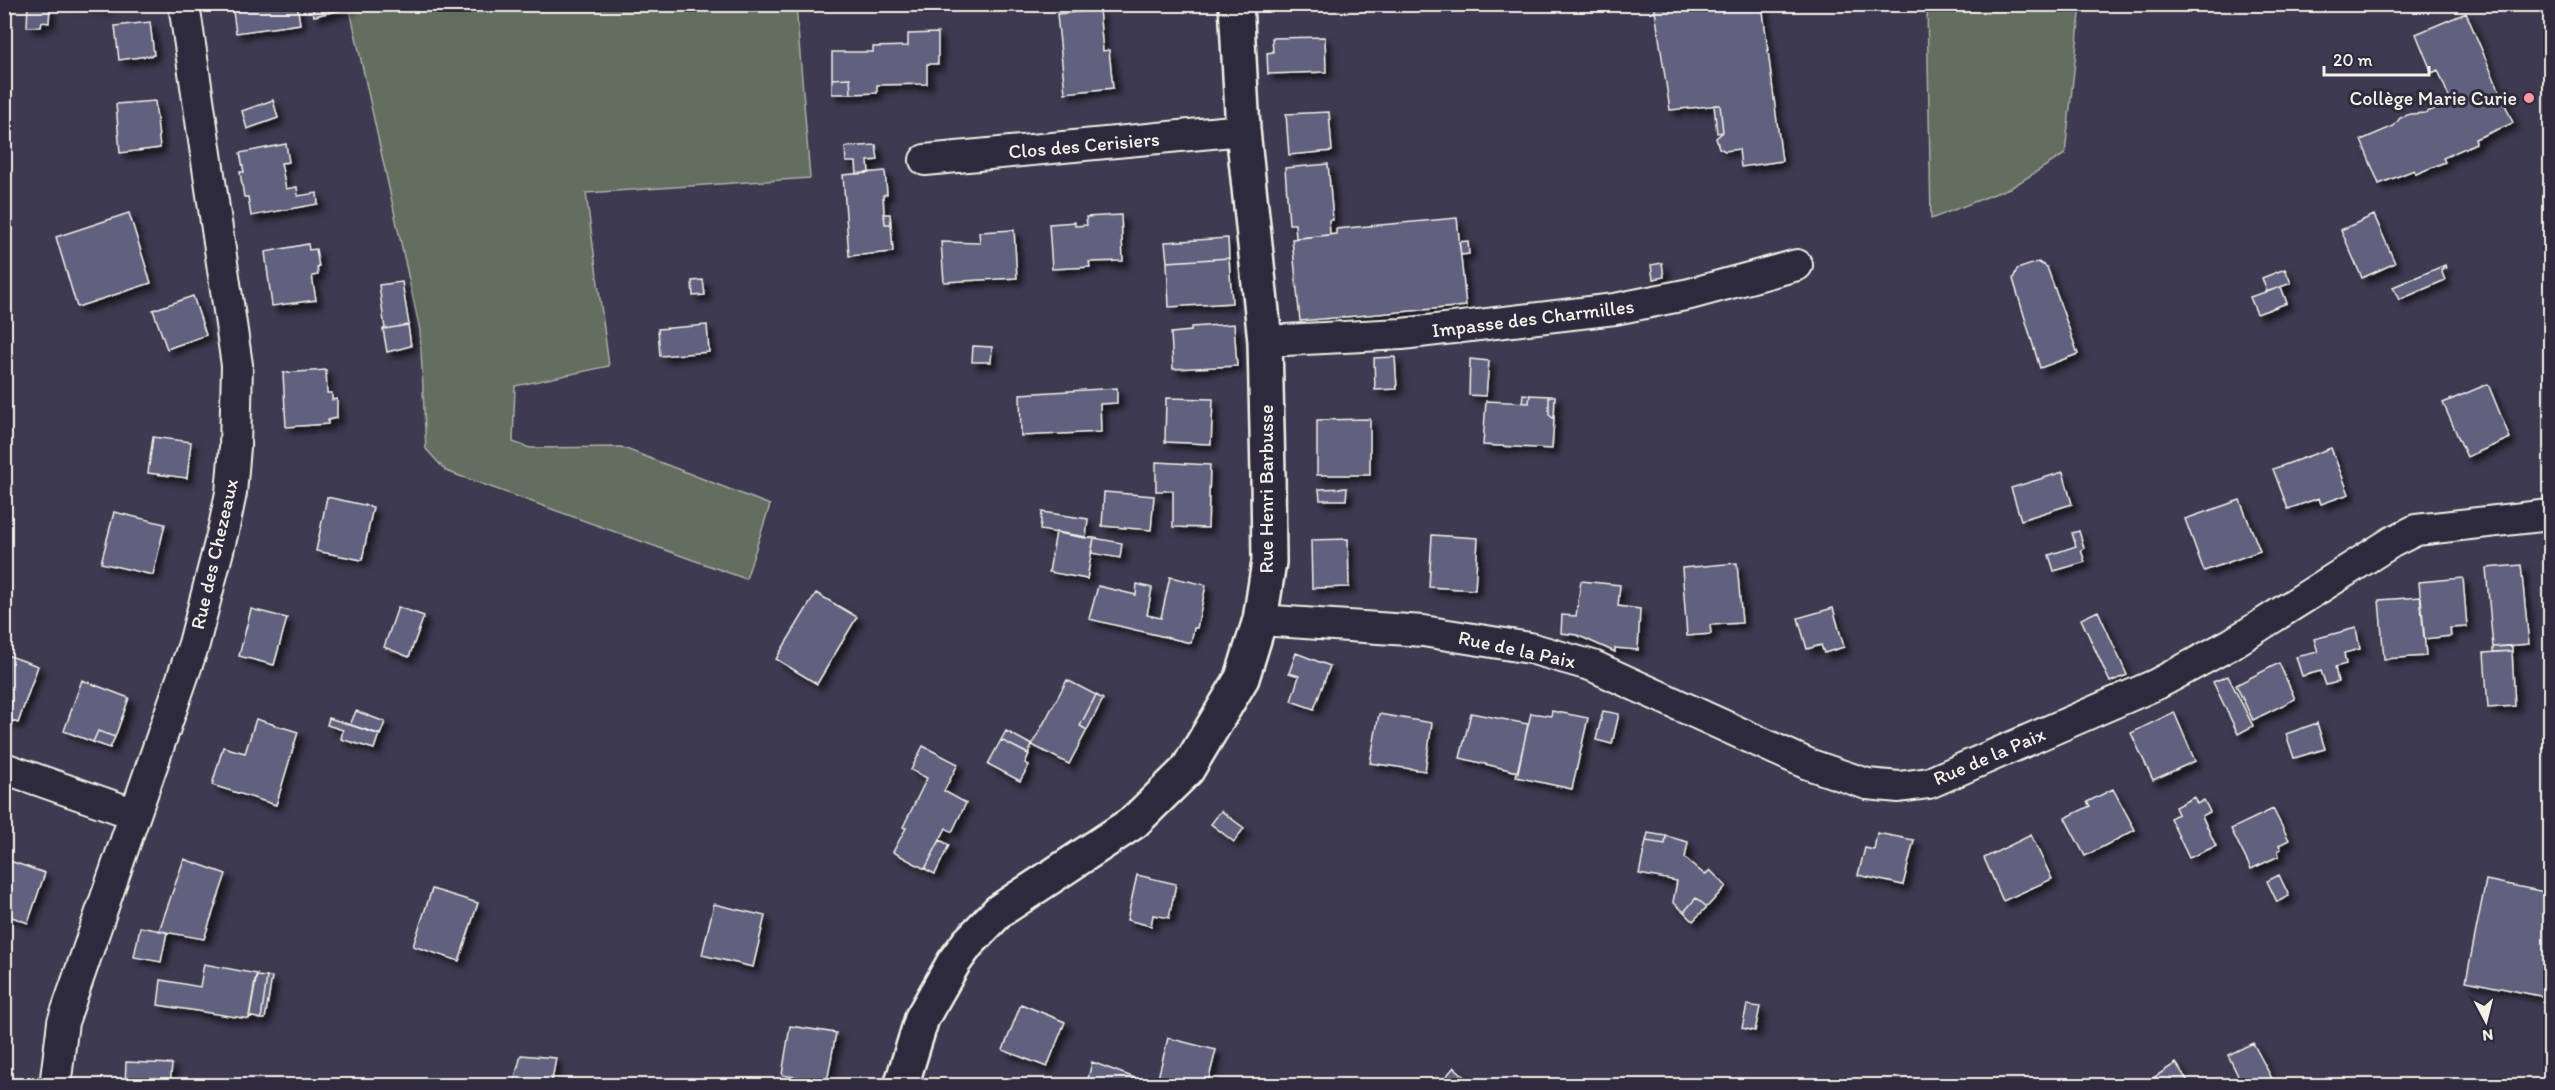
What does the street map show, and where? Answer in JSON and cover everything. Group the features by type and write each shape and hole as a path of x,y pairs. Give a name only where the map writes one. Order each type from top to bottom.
{"street":[{"name":"Rue des Chezeaux","path":"54,1086 63,1022 194,644 231,493 235,447 237,365 184,4"},
{"name":"Rue Henri Barbusse","path":"902,1086 922,1018 954,962 968,943 999,911 1134,822 1187,770 1242,678 1260,620 1269,562 1265,341 1243,130 1236,4"},
{"name":"Clos des Cerisiers","path":"925,160 1243,130"},
{"name":"Impasse des Charmilles","path":"1265,341 1402,334 1615,309 1700,291 1797,264"},
{"name":"Rue de la Paix","path":"1260,620 1423,631 1530,648 1593,666 1808,764 1867,784 1899,787 1929,783 2157,684 2231,644 2392,542 2416,530 2550,516"},
{"path":"4,768 135,814"}],"green space":[{"path":"349,5 796,5 810,178 586,193 609,366 515,386 513,442 530,448 621,447 770,505 746,579 446,471 426,449 420,330"},
{"path":"1927,5 2081,5 2065,154 2012,187 1931,219"}],"building":[{"path":"28,4 50,6 49,23 42,22 41,27 27,27"},
{"path":"68,4 108,4 108,8"},
{"path":"232,4 297,4 300,24 236,33"},
{"path":"312,4 349,4 350,8 314,16"},
{"path":"1654,4 1762,4 1782,161 1741,167 1739,149 1725,151 1719,148 1716,138 1723,132 1720,105 1670,110"},
{"path":"1099,10 1103,51 1109,50 1113,88 1065,93 1057,14"},
{"path":"2466,13 2513,123 2475,139 2476,143 2443,158 2445,162 2416,174 2414,170 2379,184 2361,140 2394,126 2400,118 2410,114 2425,113 2451,102 2438,70 2432,73 2416,34"},
{"path":"150,22 154,55 119,60 115,26"},
{"path":"938,33 938,64 927,64 927,84 877,85 877,93 851,94 850,78 832,79 832,52 873,52 873,47 908,46 908,34"},
{"path":"1325,37 1326,72 1268,74 1267,53 1273,52 1272,38"},
{"path":"850,78 851,94 832,94 832,79"},
{"path":"273,100 278,118 247,129 242,111"},
{"path":"155,101 160,148 120,153 116,104"},
{"path":"1714,105 1720,105 1723,132 1717,133"},
{"path":"1329,112 1332,151 1289,155 1286,114"},
{"path":"286,144 289,162 281,163 286,189 297,187 298,196 317,193 318,204 251,216 248,197 244,197 240,172 244,172 240,153"},
{"path":"876,145 878,160 868,161 869,173 857,174 856,162 846,162 845,147"},
{"path":"1328,164 1333,220 1329,220 1330,235 1296,238 1295,224 1289,224 1285,168"},
{"path":"885,171 887,194 883,195 884,214 885,224 891,224 893,252 849,256 843,175"},
{"path":"129,213 151,283 77,307 56,237"},
{"path":"884,214 890,214 891,224 885,224"},
{"path":"1121,215 1123,261 1089,262 1090,267 1052,269 1049,224 1075,222 1075,226 1087,225 1086,217"},
{"path":"2374,215 2395,263 2362,278 2341,230"},
{"path":"1457,218 1466,306 1300,321 1292,239 1336,234 1336,229"},
{"path":"1014,230 1017,278 944,282 941,242 980,243 979,232"},
{"path":"1228,238 1229,258 1167,262 1165,242"},
{"path":"1468,241 1469,254 1461,255 1459,242"},
{"path":"308,244 309,250 316,249 319,267 317,267 318,275 312,276 316,300 272,306 265,252"},
{"path":"1229,258 1232,303 1169,307 1167,262"},
{"path":"2038,262 2047,267 2078,354 2040,368 2013,279 2017,269"},
{"path":"1662,263 1664,277 1653,279 1651,265"},
{"path":"2445,265 2446,268 2441,270 2445,280 2399,300 2393,287"},
{"path":"2285,269 2291,283 2267,292 2262,278"},
{"path":"703,280 705,295 693,296 692,281"},
{"path":"402,282 409,325 385,329 379,285"},
{"path":"2281,287 2287,303 2257,314 2250,297"},
{"path":"193,296 206,335 167,349 153,310"},
{"path":"1234,324 1237,366 1173,369 1171,333 1191,331 1191,327"},
{"path":"408,325 411,346 387,352 383,329"},
{"path":"707,325 709,352 660,356 658,329"},
{"path":"973,346 992,347 991,362 972,362"},
{"path":"1395,357 1397,389 1375,390 1374,358"},
{"path":"1470,359 1489,361 1486,396 1469,395"},
{"path":"326,370 327,393 332,393 332,400 337,399 337,418 328,420 328,424 286,427 283,373"},
{"path":"2488,384 2510,438 2467,457 2443,403"},
{"path":"1117,388 1117,403 1100,404 1101,432 1021,436 1020,394"},
{"path":"1523,394 1530,395 1529,403 1522,403"},
{"path":"1530,395 1549,396 1549,415 1554,419 1552,449 1483,445 1486,401 1529,403"},
{"path":"1549,396 1555,396 1554,419 1549,415"},
{"path":"1166,398 1213,399 1211,444 1165,442"},
{"path":"1370,419 1370,475 1317,475 1317,420"},
{"path":"153,437 191,442 187,478 148,473"},
{"path":"2331,448 2349,494 2321,504 2319,498 2288,509 2273,469"},
{"path":"1156,462 1210,465 1208,528 1173,527 1173,491 1156,491"},
{"path":"2063,472 2072,504 2021,520 2011,488"},
{"path":"1347,488 1346,500 1320,500 1319,489"},
{"path":"1104,492 1154,496 1151,530 1102,526"},
{"path":"327,497 373,507 362,560 316,551"},
{"path":"2240,500 2260,551 2204,571 2185,519"},
{"path":"114,512 165,524 153,575 101,563"},
{"path":"1042,512 1088,519 1086,538 1040,530"},
{"path":"2079,531 2085,562 2054,571 2049,555 2076,546 2072,533"},
{"path":"1056,532 1094,538 1087,579 1049,572"},
{"path":"1432,535 1478,538 1475,590 1429,587"},
{"path":"1094,538 1122,543 1120,558 1091,553"},
{"path":"1348,539 1349,587 1312,588 1311,540"},
{"path":"1737,563 1742,623 1710,625 1711,634 1687,636 1682,568"},
{"path":"2521,565 2529,644 2493,647 2486,568"},
{"path":"1170,577 1206,585 1197,628 1194,628 1191,643 1089,619 1098,586 1136,595 1137,584 1152,588 1147,615 1161,618"},
{"path":"2463,578 2467,627 2450,628 2451,636 2424,639 2419,582"},
{"path":"1581,581 1620,585 1618,606 1640,609 1638,650 1615,648 1615,652 1577,635 1561,633 1562,615 1576,616"},
{"path":"816,593 857,617 817,684 776,659"},
{"path":"2421,597 2426,656 2384,659 2379,600"},
{"path":"398,607 424,616 409,657 384,647"},
{"path":"1833,608 1844,647 1824,653 1821,645 1807,649 1798,618"},
{"path":"251,609 287,618 274,665 239,656"},
{"path":"2098,611 2127,675 2110,682 2081,619"},
{"path":"2356,628 2360,649 2344,653 2346,664 2335,667 2338,682 2326,685 2321,671 2302,676 2296,657 2318,652 2314,639"},
{"path":"2512,646 2512,651 2493,652 2493,647"},
{"path":"2512,651 2515,706 2488,708 2484,653"},
{"path":"1296,653 1330,666 1314,709 1291,701 1299,676 1289,673"},
{"path":"4,654 38,666 18,723 4,718"},
{"path":"2279,663 2295,699 2253,720 2236,685"},
{"path":"2228,676 2253,726 2238,734 2213,682"},
{"path":"82,680 129,698 115,737 98,731 93,742 64,731"},
{"path":"1067,680 1096,695 1080,726 1087,730 1069,764 1032,745"},
{"path":"1096,695 1103,699 1087,730 1080,726"},
{"path":"356,711 385,722 380,735 350,725"},
{"path":"1552,711 1588,718 1572,789 1516,777 1531,713 1551,716"},
{"path":"1603,711 1619,714 1612,744 1596,740"},
{"path":"2174,712 2195,761 2153,780 2131,733"},
{"path":"1471,713 1528,724 1518,772 1460,758"},
{"path":"1379,714 1432,723 1425,771 1370,763"},
{"path":"329,718 379,734 374,749 341,739 343,730 327,725"},
{"path":"256,719 298,732 276,805 212,785 223,747 245,753"},
{"path":"2317,723 2325,749 2294,758 2286,734"},
{"path":"98,731 115,737 110,748 93,742"},
{"path":"1006,731 1032,745 1028,754 1001,740"},
{"path":"1001,740 1029,754 1025,763 1029,765 1020,781 988,764"},
{"path":"923,746 958,764 944,791 966,803 952,832 946,828 925,869 893,852 927,778 911,770"},
{"path":"2113,789 2135,830 2085,856 2065,818 2090,806 2087,802"},
{"path":"2194,797 2197,804 2204,800 2210,812 2202,816 2216,846 2189,858 2170,818 2178,814 2175,807"},
{"path":"2273,809 2289,840 2279,845 2281,849 2278,851 2279,856 2251,869 2231,829"},
{"path":"1221,811 1244,828 1234,842 1211,824"},
{"path":"1648,833 1666,836 1665,844 1646,841"},
{"path":"1877,833 1914,840 1903,885 1858,875 1865,848 1874,850"},
{"path":"2031,835 2052,879 2003,901 1984,858"},
{"path":"1666,836 1688,842 1685,858 1705,875 1710,870 1726,886 1707,907 1696,898 1684,912 1673,902 1677,881 1639,874 1646,841 1665,844"},
{"path":"940,840 949,845 935,874 925,869"},
{"path":"4,859 45,873 28,923 4,914"},
{"path":"184,859 226,874 204,939 159,931"},
{"path":"1137,875 1176,884 1169,918 1153,915 1151,926 1127,920"},
{"path":"2279,875 2289,896 2277,902 2267,881"},
{"path":"2486,880 2550,893 2550,998 2466,981"},
{"path":"432,889 478,903 459,961 413,946"},
{"path":"1696,898 1707,907 1693,921 1684,912"},
{"path":"714,904 765,916 753,967 702,955"},
{"path":"140,927 167,932 161,962 134,957"},
{"path":"204,964 257,974 249,1019 158,1005 161,980 200,987"},
{"path":"256,976 267,977 261,1019 249,1016"},
{"path":"267,977 272,977 265,1019 261,1019"},
{"path":"1021,1004 1065,1022 1047,1067 1003,1050"},
{"path":"1747,1005 1760,1007 1755,1031 1742,1028"},
{"path":"790,1026 836,1033 827,1082 782,1075"},
{"path":"1168,1038 1216,1050 1207,1086 1156,1086"},
{"path":"2253,1043 2276,1086 2243,1086 2228,1055"},
{"path":"521,1055 556,1058 551,1086 514,1082"},
{"path":"126,1062 172,1064 170,1086 125,1086"},
{"path":"1092,1062 1135,1078 1134,1086 1093,1086 1087,1083"},
{"path":"2176,1063 2191,1086 2158,1086 2153,1078"},
{"path":"1454,1067 1475,1086 1438,1086"}],"place":[{"name":"Collège Marie Curie","path":"2529,98"}]}
